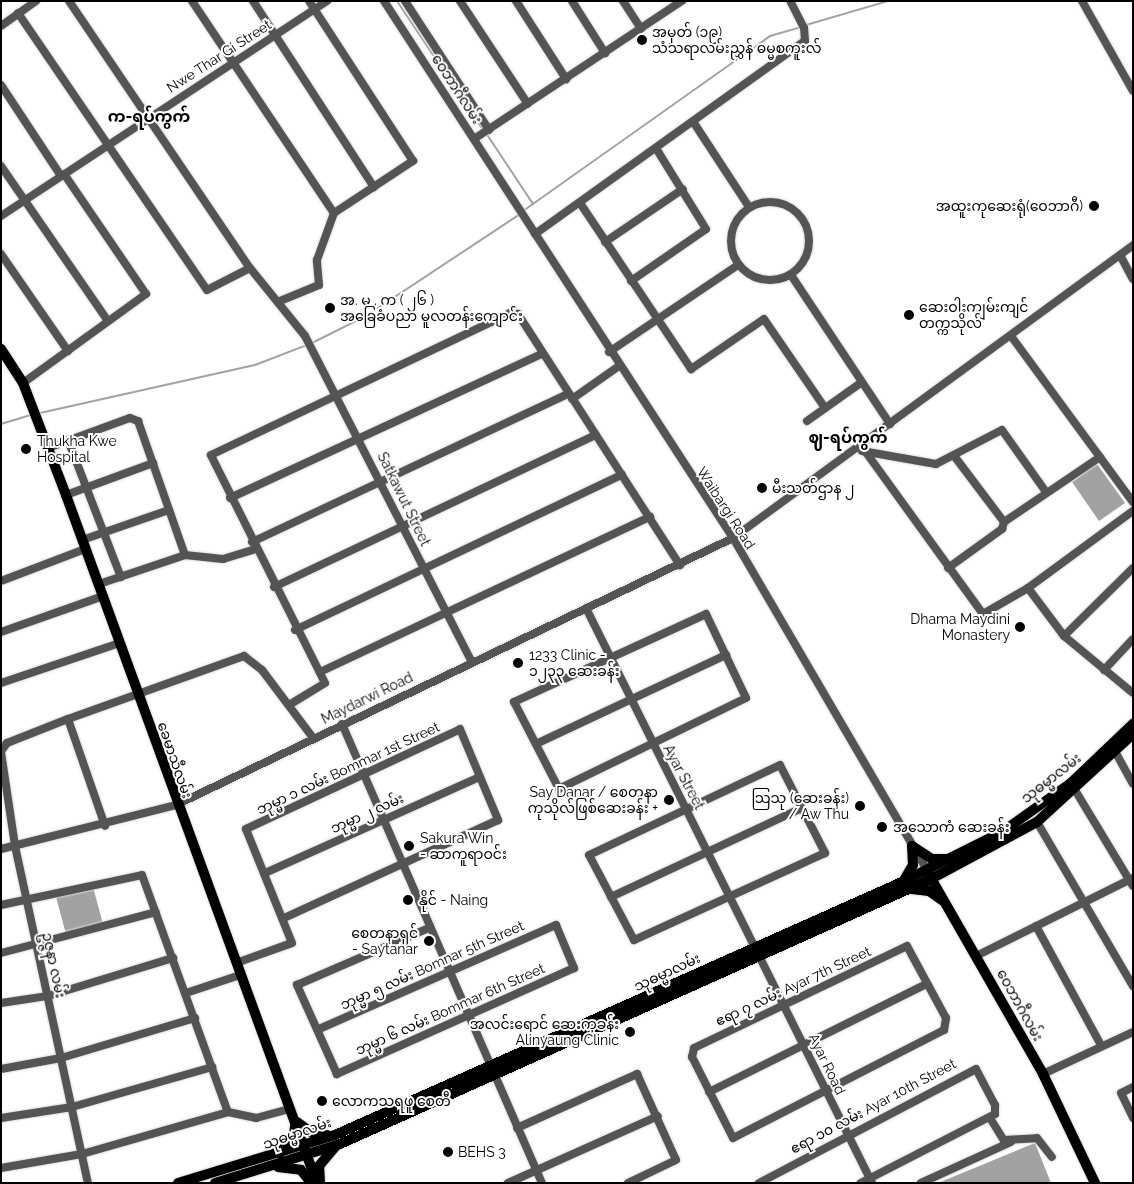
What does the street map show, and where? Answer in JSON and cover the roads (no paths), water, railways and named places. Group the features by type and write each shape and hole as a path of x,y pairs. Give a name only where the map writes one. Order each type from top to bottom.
{"main road":[{"name":"ခေမာသီလမ်း","path":"1,349 23,384 66,495 176,805 318,1183"},
{"name":"သုဓမ္မာလမ်း","path":"215,1183 306,1152 492,1072 905,886 1037,822 1075,790 1133,724"},
{"name":"သုဓမ္မာလမ်း","path":"952,863 1024,817 1133,734"},
{"path":"912,846 932,859 952,863 943,882 945,902"},
{"path":"912,846 913,865 905,886 929,891 945,902"},
{"name":"ဝေဘာဂီလမ်း","path":"929,874 1043,1074 1095,1183"},
{"path":"295,1120 316,1136 338,1139 319,1166 318,1183"},
{"path":"295,1120 294,1136 273,1162 300,1170 311,1183"},
{"name":"သုဓမ္မာလမ်း","path":"178,1183 273,1162"}],"street":[{"path":"1,26 36,1"},
{"name":"Satkawut Street","path":"69,1 146,118 250,268 280,301 313,349 360,437 471,661"},
{"path":"192,1 334,213"},
{"path":"253,1 374,187"},
{"path":"280,301 319,285 317,260 334,213 413,161 309,1"},
{"name":"Nwe Thar Gi Street","path":"1,216 233,60 327,1"},
{"name":"ဝေဘာဂီလမ်း","path":"384,1 508,190"},
{"path":"405,1 488,131"},
{"path":"460,1 528,104"},
{"path":"516,1 566,79"},
{"path":"572,1 605,53"},
{"path":"623,1 641,29"},
{"path":"475,138 682,1"},
{"path":"1082,1 1133,91"},
{"path":"535,234 657,150 805,41 804,28 792,5"},
{"path":"18,13 106,146 207,290 250,268"},
{"path":"1,85 62,175 145,290 145,298 108,321 23,384"},
{"path":"694,123 749,207"},
{"path":"631,281 706,229 683,189 657,150"},
{"path":"1,166 108,321"},
{"path":"605,242 683,189"},
{"name":"Waibargi Road","path":"508,190 609,352 732,538 912,846"},
{"path":"779,202 802,217 809,234 809,250 791,275 761,280 738,265 731,232 749,207 779,202"},
{"path":"580,204 691,369 764,319 825,408"},
{"name":"Maydarwi Road","path":"1,849 105,826 176,805 471,661 680,565 732,538 1133,245"},
{"path":"1,254 68,351"},
{"path":"1120,255 1133,279"},
{"path":"609,352 738,265"},
{"path":"791,275 890,424"},
{"path":"288,705 324,687 320,672 314,668 230,498 211,455 337,394 514,313 680,565"},
{"path":"1010,336 1133,502"},
{"path":"230,498 542,354"},
{"path":"99,584 185,554 223,559 254,546 382,481 570,396 619,366"},
{"path":"807,421 862,382"},
{"path":"48,448 134,418 153,463 185,554"},
{"path":"852,452 865,451 918,463 936,464 955,457 1002,430 1046,492"},
{"path":"274,587 403,524 596,435"},
{"path":"68,440 121,577"},
{"path":"865,451 983,614 1028,588 1133,511"},
{"path":"955,457 1004,522"},
{"path":"948,568 1002,529 1004,522 1100,457"},
{"path":"66,495 153,463"},
{"path":"295,630 622,475"},
{"path":"1,581 84,544 104,532 168,510"},
{"path":"320,672 446,611 650,517"},
{"path":"1064,636 1132,571"},
{"path":"1028,588 1064,636 1133,693"},
{"path":"1,632 103,596"},
{"name":"Ayar Street","path":"586,608 652,743 710,853 758,951"},
{"path":"706,614 726,656 746,698 559,789 514,702 610,656 706,614"},
{"path":"1104,670 1133,639"},
{"path":"1,683 120,643"},
{"path":"1,752 7,743 68,719 248,656 313,738"},
{"path":"536,744 726,656"},
{"path":"68,719 105,826"},
{"path":"342,724 429,928 542,1183"},
{"name":"ဘုမ္မာ ၁ လမ်း Bommar 1st Street","path":"265,873 246,829 365,776 460,729 480,777"},
{"path":"1113,749 1133,784"},
{"name":"ဥဇ္ဇနာ လမ်း","path":"1,752 15,846 88,1183"},
{"path":"780,765 802,808 825,853 634,940 589,855 780,765"},
{"path":"284,918 498,820 480,777"},
{"name":"ဘုမ္မာ ၂ လမ်း","path":"265,873 480,777"},
{"path":"976,956 1132,881 1075,790"},
{"path":"611,897 710,853 802,808"},
{"path":"1037,822 1133,986"},
{"name":"ဝေဘာဂီလမ်း","path":"912,846 929,874"},
{"path":"1,905 28,901 140,873 186,993 228,1112"},
{"path":"236,963 292,943 284,918 265,873"},
{"path":"1,953 38,947 156,912"},
{"name":"ဘုမ္မာ ၆ လမ်း Bommar 6th Street","path":"319,1029 337,1074 574,968 556,925"},
{"name":"ဘုမ္မာ ၅ လမ်း Bomnar 5th Street","path":"319,1029 556,925"},
{"path":"1036,926 1101,1045"},
{"path":"319,1029 297,985 429,928"},
{"name":"ဧရာ ၇ လမ်း Ayar 7th Street","path":"709,1092 691,1051 783,1003 907,946 927,984"},
{"name":"Ayar Road","path":"758,951 870,1180"},
{"path":"1,1003 48,996 173,958"},
{"path":"186,993 240,975"},
{"path":"927,984 947,1026 827,1093 733,1138 709,1092 805,1047 927,984"},
{"path":"1,1069 61,1058 195,1018"},
{"path":"1043,1074 1101,1045 1133,1032"},
{"path":"1,1118 72,1107 212,1067"},
{"name":"ဧရာ ၁၀ လမ်း Ayar 10th Street","path":"759,1183 972,1068 995,1105 990,1118"},
{"path":"517,1128 637,1074 658,1116 676,1160 628,1183"},
{"path":"1133,1087 1121,1093 1133,1118"},
{"path":"1,1168 82,1154 228,1112 256,1118 290,1109"},
{"path":"508,1183 658,1116"},
{"path":"861,1183 990,1118 1001,1137 1011,1142"},
{"path":"921,1183 1011,1142 1037,1138 1052,1157"}],"waterway":[{"path":"397,1 483,130"},
{"path":"806,25 888,1"},
{"path":"523,211 770,36 802,27"},
{"path":"486,133 533,204"},
{"path":"312,343 366,316 520,214"},
{"path":"40,413 255,365 307,345"},
{"path":"1,424 31,415"}],"place":[{"name":"အမှတ် (၁၉) သံသရာလမ်းညွှန် ဓမ္မစကူးလ်","path":"642,40"},
{"name":"အထူးကုဆေးရုံ(ဝေဘာဂီ)","path":"1094,206"},
{"name":"အ. မ . က ( ၂၆ ) အခြေခံပညာ မူလတန်းကျောင်း","path":"330,308"},
{"name":"ဆေးဝါးကျွမ်းကျင် တက္ကသိုလ်","path":"909,315"},
{"name":"Thukha Kwe Hospital","path":"26,449"},
{"name":"မီးသတ်ဌာန ၂","path":"762,488"},
{"name":"Dhama Maydini Monastery","path":"1020,627"},
{"name":"1233 Clinic - ၁၂၃၃ ဆေးခန်း","path":"518,663"},
{"name":"Say Danar / စေတနာ ကုသိုလ်ဖြစ်ဆေးခန်း +","path":"669,800"},
{"name":"သြသု (ဆေးခန်း) / Aw Thu","path":"860,806"},
{"name":"အသောကံ ဆေးခန်း","path":"882,827"},
{"name":"Sakura Win - ဆာကူရာဝင်း","path":"409,846"},
{"name":"နိုင် - Naing","path":"408,900"},
{"name":"စေတနာရှင် - Saytanar","path":"429,941"},
{"name":"အလင်းရောင် ဆေးကုခန်း Alinyaung Clinic","path":"630,1032"},
{"name":"လောကသရဖူ စေတီ","path":"322,1101"},
{"name":"BEHS 3","path":"448,1152"}],"district":[{"name":"က-ရပ်ကွက်","path":"149,117"},
{"name":"ဈ-ရပ်ကွက်","path":"848,438"}]}
